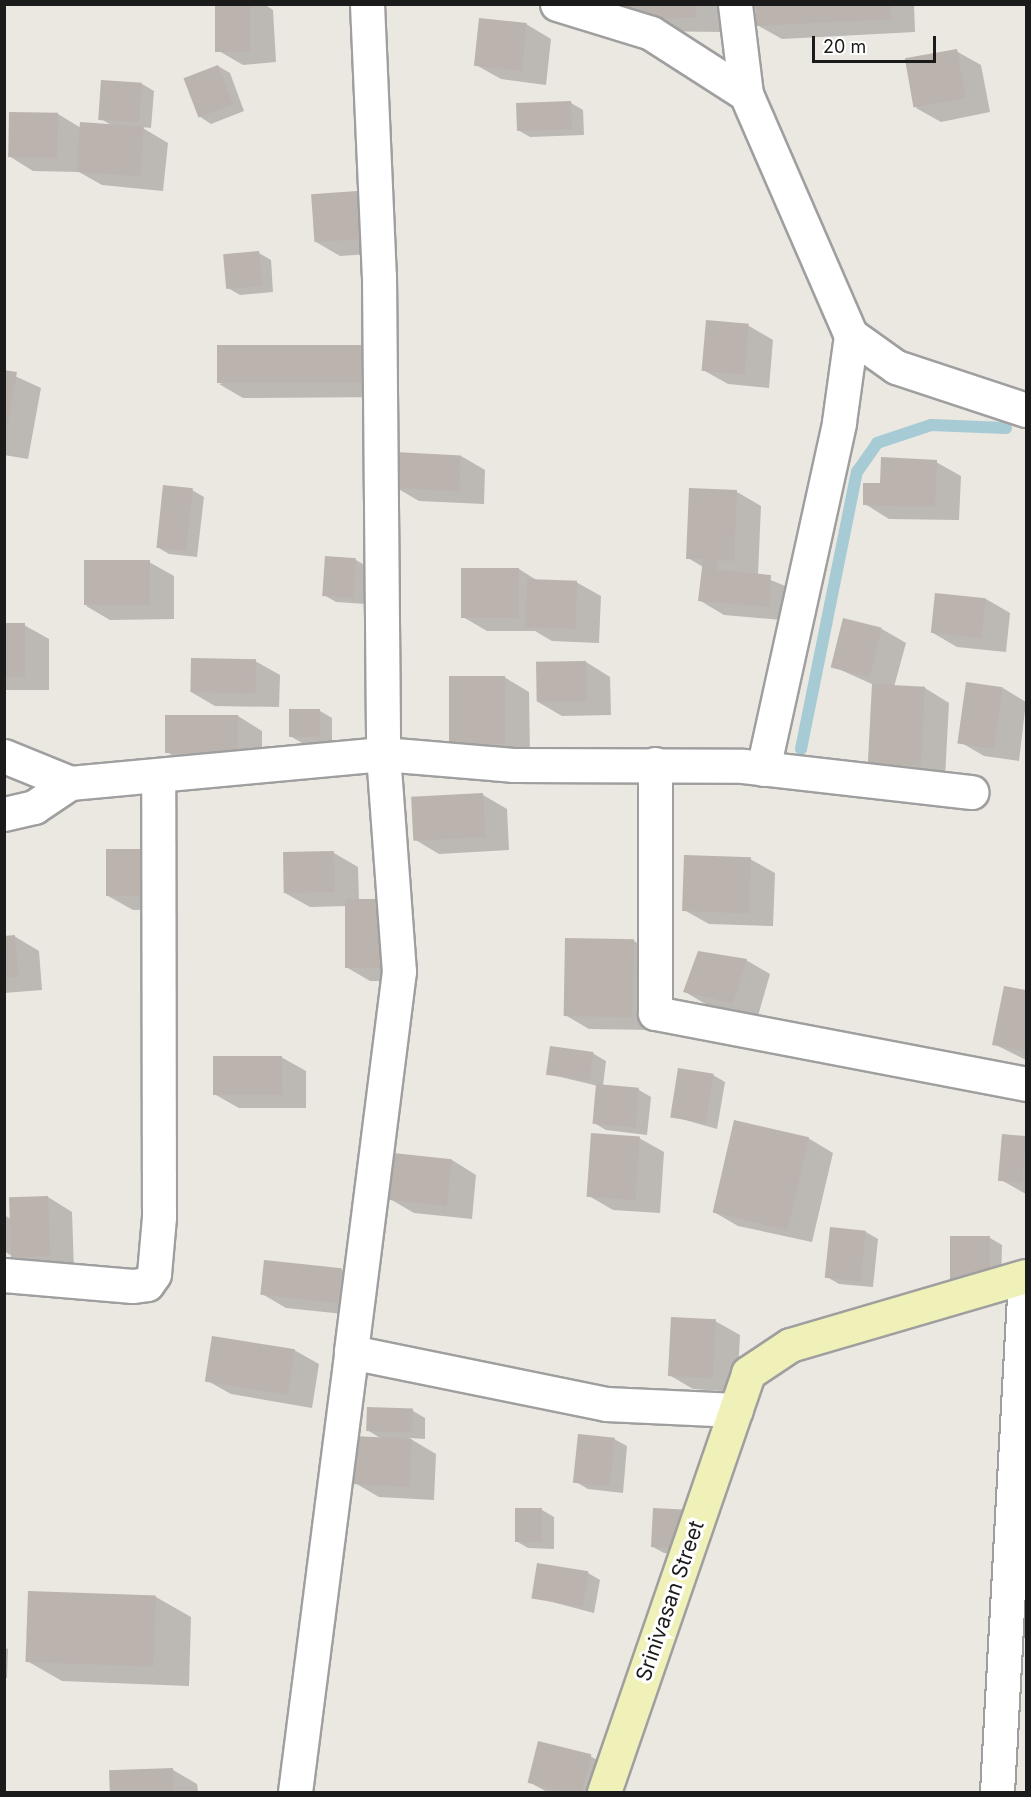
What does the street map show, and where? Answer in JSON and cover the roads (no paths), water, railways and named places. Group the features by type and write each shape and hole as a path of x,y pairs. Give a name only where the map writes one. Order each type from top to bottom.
{"street":[{"path":"295,1792 399,970 383,754 379,276 367,4"},
{"path":"557,4 651,33 746,94"},
{"path":"735,4 746,94 851,335 896,367 1026,410"},
{"path":"763,769 839,422 851,335"},
{"path":"4,756 70,783 158,777 383,754 513,765 655,764 763,769 972,792"},
{"path":"655,764 655,1013 1026,1084"},
{"path":"4,1275 134,1286 147,1284 154,1274 158,777"},
{"path":"4,814 34,807 70,783"},
{"path":"997,1792 1026,1277"},
{"name":"Srinivasan Street","path":"604,1792 748,1373 790,1345 1026,1277"},
{"path":"351,1352 606,1404 736,1410"}],"waterway":[{"path":"801,749 857,472 877,443 931,425 1006,428"}]}
